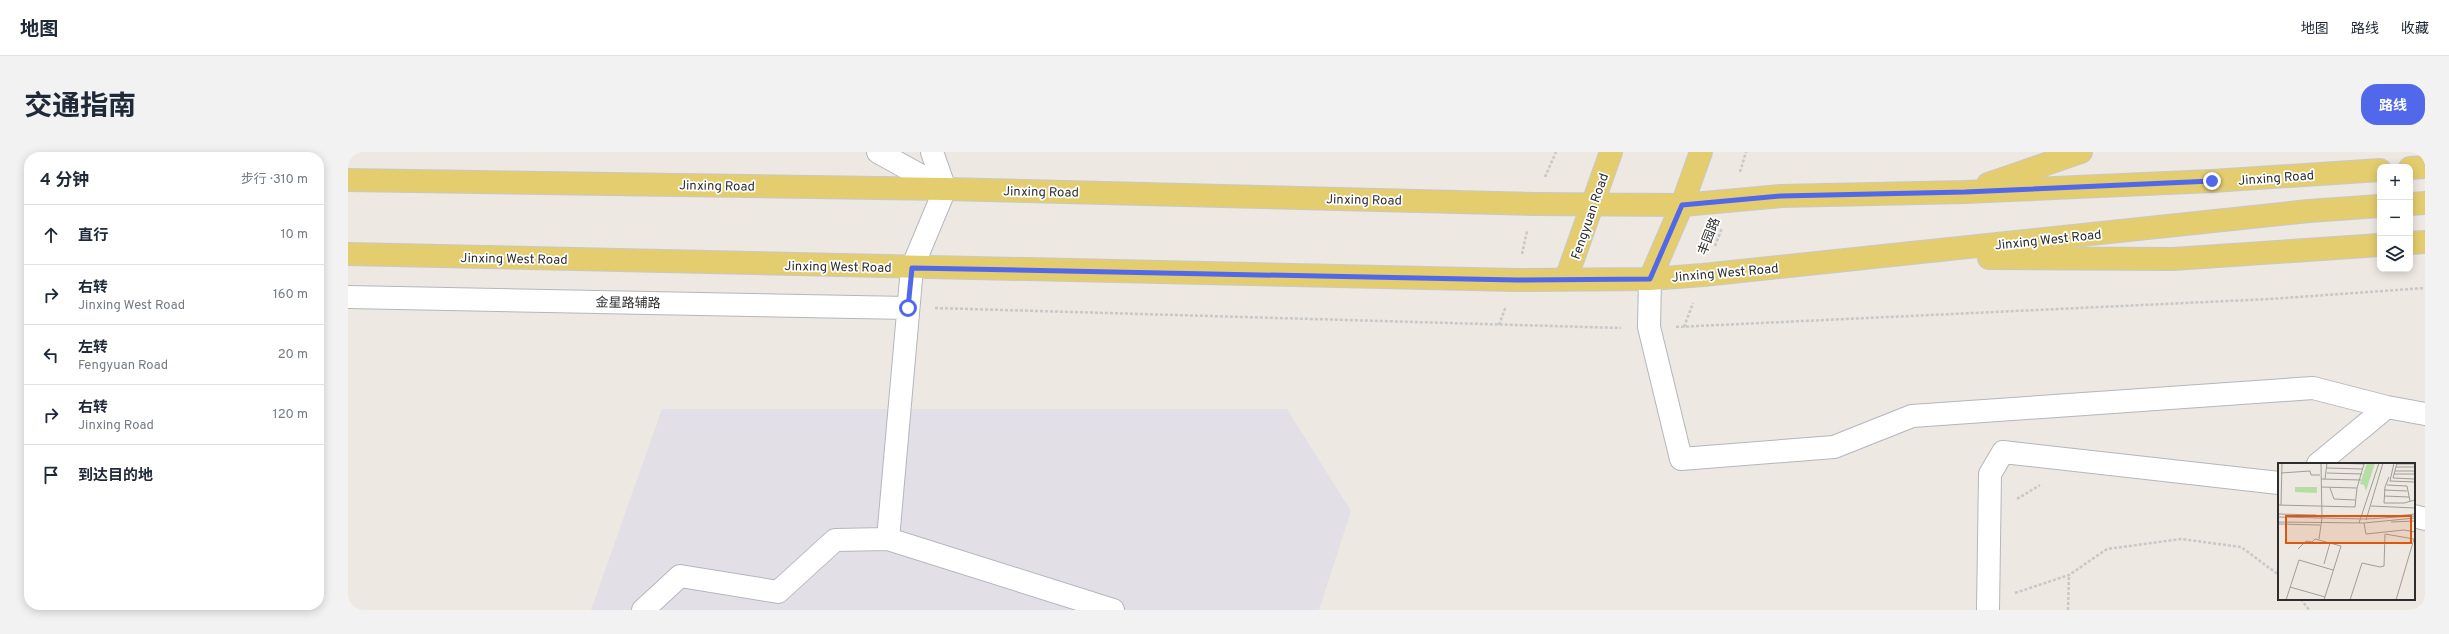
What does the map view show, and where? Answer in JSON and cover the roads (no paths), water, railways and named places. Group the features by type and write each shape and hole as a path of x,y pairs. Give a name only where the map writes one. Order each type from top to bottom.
{"main road":[{"name":"Fengyuan Road","path":"1566,279 1611,152"},
{"path":"1650,279 1682,205 1701,152"},
{"path":"1965,192 2081,152"},
{"path":"2413,168 2425,167"},
{"name":"Jinxing Road","path":"348,180 945,189 1534,204 1682,205 1781,196 1965,192 2212,181 2377,170"},
{"path":"2413,204 2425,203"},
{"name":"Jinxing West Road","path":"348,254 912,268 1516,280 1650,279 1886,257 2302,212 2377,206"},
{"path":"2413,243 2425,242"},
{"path":"1886,257 2173,259 2377,245"}],"street":[{"path":"878,152 945,189"},
{"path":"888,539 912,268 945,189 932,152"},
{"path":"1650,279 1649,327 1681,459 1834,447 1912,416 1920,415 2313,388 2386,408 2425,414"},
{"name":"金星路辅路","path":"348,297 908,308"},
{"path":"2319,463 2386,408"},
{"path":"1988,605 1990,474 2003,452 2278,484"},
{"path":"2415,516 2425,519"},
{"path":"643,610 680,576 778,592 835,540 888,539 1078,605 1113,610"}]}
